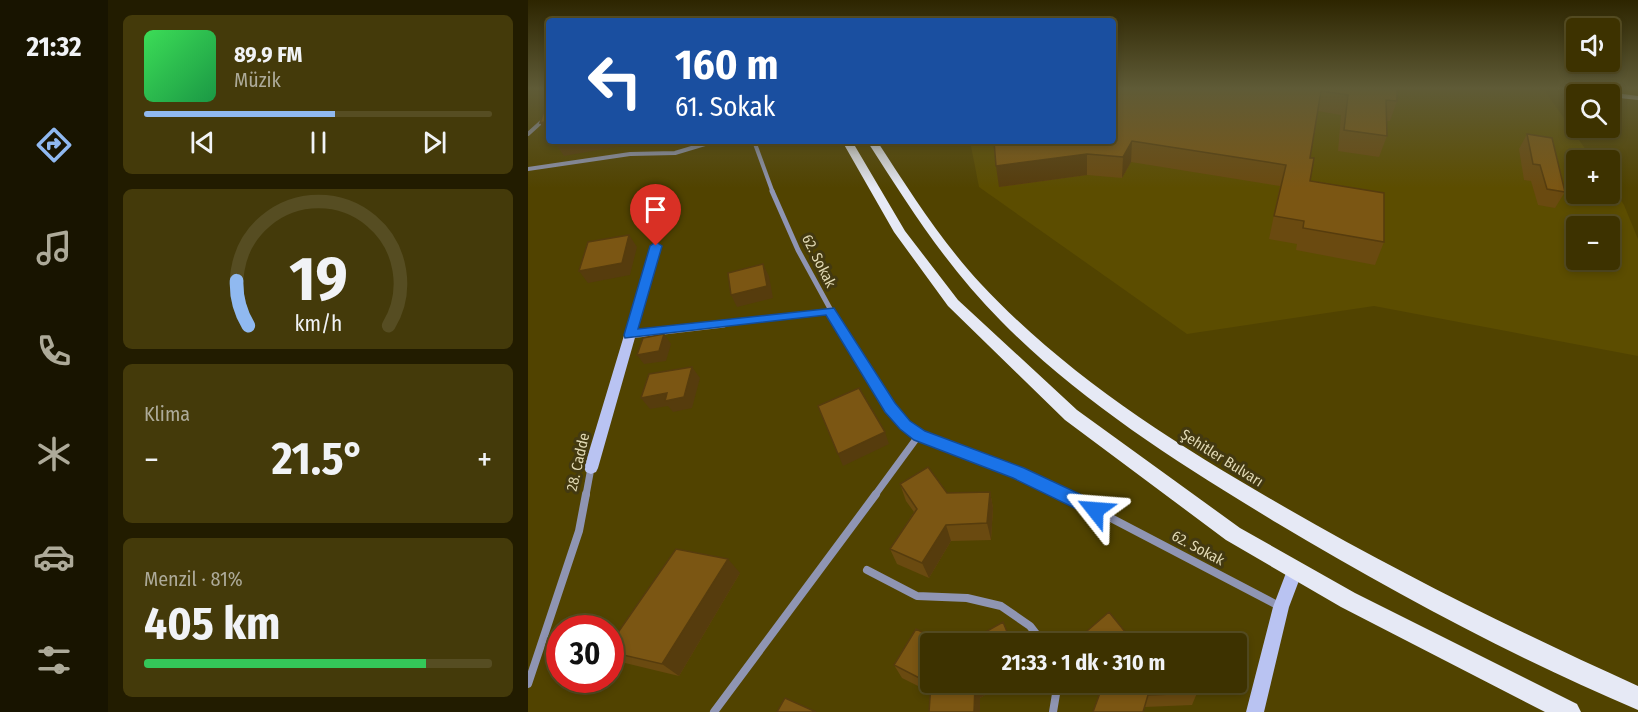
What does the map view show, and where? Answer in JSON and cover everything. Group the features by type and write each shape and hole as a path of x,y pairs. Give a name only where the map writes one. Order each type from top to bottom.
{"main road":[{"path":"849,144 900,232 953,303 1071,415 1233,534 1294,570 1569,712"},
{"name":"Şehitler Bulvarı","path":"874,144 948,253 975,286 1045,352 1138,426 1334,547 1560,662 1638,698"}],"street":[{"path":"528,134 543,121"},
{"path":"528,169 638,153 667,154 704,144"},
{"name":"62. Sokak","path":"755,144 786,225 830,311 890,408 919,435 1058,490 1281,607"},
{"name":"28. Cadde","path":"528,684 579,531 591,468 656,246"},
{"path":"630,335 830,311"},
{"path":"714,712 919,435"},
{"path":"867,570 907,592 924,598 969,598 997,604 1020,616 1035,633"},
{"path":"1255,712 1281,607 1294,570"},
{"path":"1053,712 1056,693"}],"shaded area":[{"path":"1116,121 1566,121 1566,138 1578,138 1586,150 1566,150 1566,204 1620,204 1620,199 1638,239 1638,356 1374,306 1187,334 979,187 971,144 1116,144"}],"building":[{"path":"1116,121 1316,121 1310,158 1314,158 1310,181 1384,193 1384,242 1303,228 1304,221 1274,216 1286,165 1132,141 1123,157 1087,154 996,166 994,144 1116,144"},
{"path":"1345,121 1387,121 1387,136 1344,130"},
{"path":"1527,134 1552,138 1565,192 1547,189 1540,165 1533,164"},
{"path":"629,235 622,263 579,271 588,242"},
{"path":"763,264 767,286 731,295 728,273"},
{"path":"664,334 659,351 637,355 643,338"},
{"path":"692,367 684,397 665,401 667,393 641,398 649,374"},
{"path":"859,388 885,432 838,454 818,406"},
{"path":"928,467 947,493 990,492 987,523 946,525 922,563 890,549 917,509 900,484"},
{"path":"676,549 728,559 662,664 624,655 624,624"},
{"path":"1109,612 1126,633 1085,633"},
{"path":"1003,622 1008,633 984,633"},
{"path":"916,629 924,633 920,633 920,678 894,665"},
{"path":"930,693 975,693 974,712 929,712"},
{"path":"1100,693 1197,693 1148,695 1143,712 1093,712"},
{"path":"785,698 816,712 777,712"}],"route":[{"path":"656,246 630,335 830,311 890,408 905,425 919,435 1058,490 1095,510"}]}
